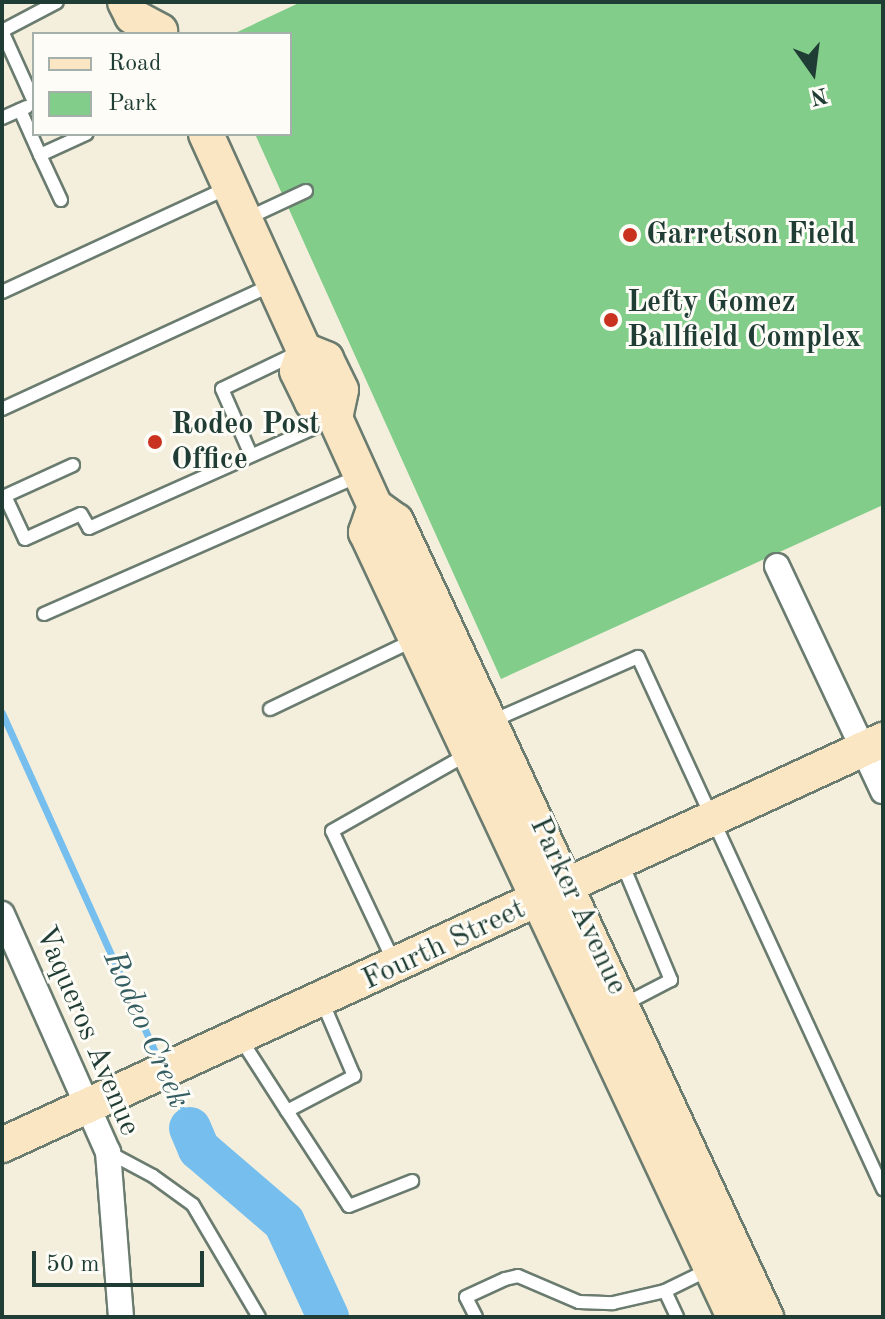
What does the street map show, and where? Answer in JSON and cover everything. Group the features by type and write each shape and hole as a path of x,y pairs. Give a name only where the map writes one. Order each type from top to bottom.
{"main road":[{"path":"125,2 132,16 160,22"},
{"name":"Parker Avenue","path":"207,136 304,350 326,359 341,390 335,418 375,506 396,521 492,721 556,893 734,1317"},
{"name":"Parker Avenue","path":"375,506 366,532 414,640 473,751 623,1005 766,1317"},
{"name":"Fourth Street","path":"2,1145 397,967 873,745"}],"street":[{"path":"777,566 873,745 883,791"},
{"name":"Vaqueros Avenue","path":"2,914 108,1152 121,1317"}],"lane":[{"path":"32,98 2,31 57,2"},
{"path":"2,118 32,104"},
{"path":"20,110 61,200"},
{"path":"40,155 82,136"},
{"path":"2,292 230,187"},
{"path":"245,219 306,191"},
{"path":"2,409 274,283"},
{"path":"251,455 222,389 304,350"},
{"path":"73,465 5,496 25,539 81,514 89,528 335,418"},
{"path":"44,614 361,475"},
{"path":"270,709 414,640"},
{"path":"492,721 638,657 883,1189"},
{"path":"397,967 332,831 473,751"},
{"path":"622,862 671,980 623,1005"},
{"path":"287,1111 354,1076 322,1001"},
{"path":"240,1038 349,1206 412,1181"},
{"path":"108,1152 153,1176 193,1205 259,1317"},
{"path":"476,1317 466,1297 518,1276 579,1302 613,1303 665,1291 712,1268"},
{"path":"665,1291 677,1317"}],"green space":[{"name":"Lefty Gomez Ballfield Complex","path":"301,2 883,2 883,505 501,679 256,136 292,136 292,32 237,32"}],"waterway":[{"name":"Rodeo Creek","path":"2,713 159,1061"},
{"name":"Rodeo Creek","path":"168,1080 190,1128"},
{"name":"Rodeo Creek","path":"190,1128 199,1149 284,1222 328,1317"}],"place":[{"name":"Garretson Field","path":"630,235"},
{"name":"Lefty Gomez Ballfield Complex","path":"611,320"},
{"name":"Rodeo Post Office","path":"155,442"}]}
